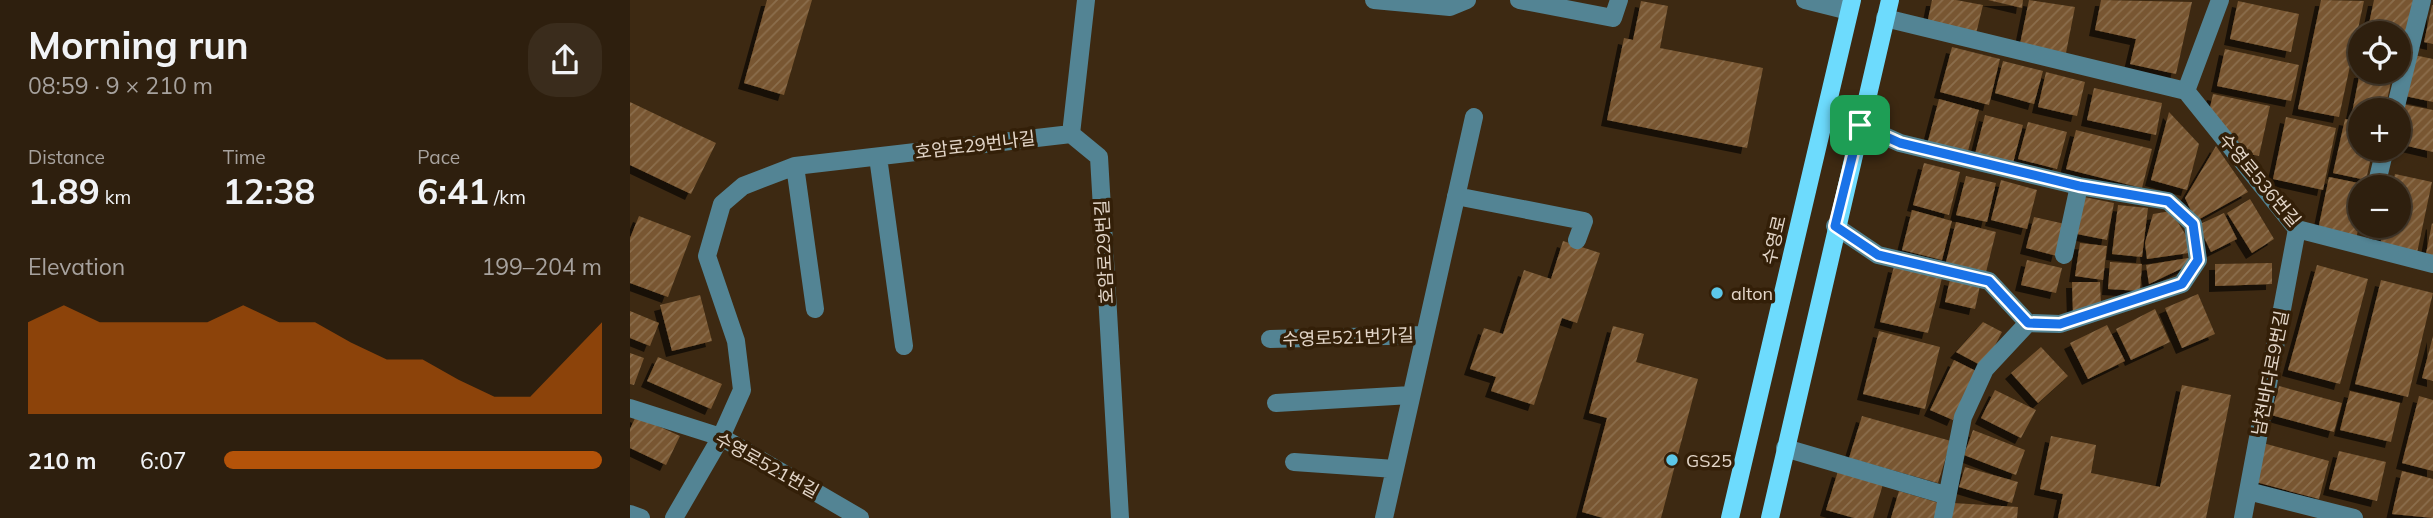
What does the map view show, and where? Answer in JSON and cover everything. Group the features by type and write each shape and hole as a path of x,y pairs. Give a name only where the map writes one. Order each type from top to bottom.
{"main road":[{"path":"1770,518 1835,226 1890,0"},
{"name":"수영로","path":"1730,518 1850,6"}],"street":[{"path":"1071,134 1086,0"},
{"path":"1382,0 1450,7 1467,0"},
{"path":"1519,0 1613,18 1619,0"},
{"name":"수영로","path":"1805,0 1850,6"},
{"path":"1885,18 2186,90 2220,0"},
{"path":"2398,98 2422,0"},
{"name":"수영로536번길","path":"2186,90 2297,229 2433,264"},
{"name":"수영로521번가길","path":"1384,518 1474,117"},
{"path":"1835,226 1878,255 1989,281 2028,323 2060,324 2182,284 2198,260 2193,224 2168,201 2079,186 1900,143 1860,125"},
{"name":"호암로29번나길","path":"674,518 721,437 741,390 736,341 707,256 722,204 743,186 795,166 1071,134"},
{"name":"호암로29번길","path":"1071,134 1099,158 1120,518"},
{"path":"878,157 904,346"},
{"path":"795,166 815,309"},
{"path":"2064,255 2079,186"},
{"path":"1456,196 1584,220 1577,240"},
{"name":"남천바다로9번길","path":"2243,518 2297,229"},
{"path":"1943,518 1945,495 1963,418 1985,369 2028,323"},
{"name":"수영로521번가길","path":"1270,339 1425,335"},
{"path":"1276,403 1411,394"},
{"name":"수영로521번길","path":"630,408 721,437 860,518"},
{"path":"1785,448 1945,495"},
{"path":"1294,462 1395,469"},
{"path":"2248,491 2354,518"},
{"path":"630,514 642,518"}],"building":[{"path":"767,0 812,0 784,95 744,83"},
{"path":"1932,0 1956,0 1983,5 1976,34 1927,24"},
{"path":"1988,0 2023,0 2022,8"},
{"path":"2029,0 2075,7 2066,53 2020,44"},
{"path":"2101,0 2192,2 2176,74 2130,64 2136,39 2095,30"},
{"path":"2321,0 2364,1 2360,21 2348,21 2348,75 2339,117 2298,109"},
{"path":"2374,0 2413,0 2409,21 2370,21"},
{"path":"1641,1 1668,6 1660,48 1763,68 1747,148 1607,120 1624,38 1633,40"},
{"path":"2238,1 2299,14 2291,52 2230,39"},
{"path":"2433,5 2433,44 2424,42"},
{"path":"1952,47 2000,59 1989,105 1940,92"},
{"path":"2225,49 2299,65 2291,101 2217,86"},
{"path":"2414,55 2433,59 2433,102 2405,96 2408,84 2411,84"},
{"path":"2003,61 2043,71 2034,104 1995,93"},
{"path":"2046,72 2085,82 2077,116 2038,107"},
{"path":"2358,84 2390,84 2388,98 2355,98"},
{"path":"2094,88 2162,103 2156,135 2087,120"},
{"path":"2213,94 2270,106 2259,156 2244,153 2209,112"},
{"path":"1939,99 1979,110 1968,151 1928,141"},
{"path":"630,102 716,143 691,194 630,165"},
{"path":"2411,106 2433,110 2433,152 2411,147"},
{"path":"2169,112 2199,144 2187,190 2151,180"},
{"path":"1985,115 2023,125 2013,163 1975,154"},
{"path":"2286,117 2336,128 2323,190 2273,179"},
{"path":"2345,119 2348,120 2348,161 2370,161 2367,175 2348,176 2333,173"},
{"path":"2028,122 2067,132 2057,169 2018,159"},
{"path":"2076,130 2152,149 2142,188 2066,169"},
{"path":"2216,146 2248,192 2196,221 2185,198"},
{"path":"1924,163 1960,172 1949,215 1913,205"},
{"path":"1966,176 1996,183 1987,222 1956,215"},
{"path":"2329,177 2348,181 2348,237 2318,230"},
{"path":"2411,177 2432,182 2417,253 2380,245 2381,238 2411,238"},
{"path":"2001,180 2037,190 2027,229 1991,220"},
{"path":"2084,197 2114,203 2107,240 2077,234"},
{"path":"2250,199 2274,239 2252,253 2227,213"},
{"path":"2118,205 2148,208 2142,257 2112,254"},
{"path":"1912,210 1952,221 1942,260 1902,250"},
{"path":"2171,211 2187,237 2189,253 2147,259 2145,243 2153,214"},
{"path":"2224,213 2237,239 2211,252 2198,225"},
{"path":"639,216 691,236 668,297 630,283 630,238"},
{"path":"2034,217 2065,224 2057,256 2026,248"},
{"path":"1956,222 1996,232 1986,272 1946,262"},
{"path":"2433,224 2433,260 2425,259"},
{"path":"1563,241 1600,253 1577,323 1562,318 1534,405 1491,391 1496,377 1470,369 1484,328 1503,334 1524,270 1551,279"},
{"path":"2080,243 2107,246 2103,280 2075,276"},
{"path":"2188,258 2189,265 2149,284 2146,265"},
{"path":"2027,260 2062,268 2056,293 2021,285"},
{"path":"2110,262 2142,264 2140,291 2108,289"},
{"path":"2272,263 2272,284 2215,286 2215,264"},
{"path":"2317,265 2368,279 2340,384 2288,370"},
{"path":"1894,266 1942,278 1928,333 1880,322"},
{"path":"1950,279 1980,286 1975,309 1945,302"},
{"path":"2381,280 2433,293 2408,397 2355,384"},
{"path":"2072,282 2100,282 2101,304 2073,313"},
{"path":"2198,294 2215,334 2182,348 2165,308"},
{"path":"700,295 712,341 672,351 660,305"},
{"path":"2155,309 2170,342 2131,360 2116,329"},
{"path":"630,311 659,323 650,346 630,338"},
{"path":"1983,322 2002,332 1984,367 1956,352"},
{"path":"2107,325 2125,361 2088,379 2070,343"},
{"path":"1613,326 1644,334 1636,362 1698,379 1661,518 1603,518 1582,512 1607,418 1589,413"},
{"path":"1879,331 1940,347 1925,409 1863,394"},
{"path":"2433,336 2433,381 2422,378"},
{"path":"2041,347 2068,376 2038,403 2011,373"},
{"path":"630,353 644,358 634,385 630,384"},
{"path":"658,357 722,384 711,409 647,381"},
{"path":"1954,360 1976,371 1953,420 1930,410"},
{"path":"2182,385 2231,395 2206,518 2058,518 2063,494 2040,489 2051,436 2096,445 2091,473 2160,487"},
{"path":"2279,386 2342,403 2334,432 2271,415"},
{"path":"1995,390 2036,410 2021,438 1981,418"},
{"path":"2350,391 2400,403 2391,442 2340,430"},
{"path":"2419,396 2433,400 2433,471 2402,463"},
{"path":"636,416 680,436 666,465 630,448 630,429"},
{"path":"1862,416 1951,441 1938,483 1849,458"},
{"path":"1973,430 2025,450 2016,475 1964,455"},
{"path":"2263,443 2329,461 2319,499 2252,481"},
{"path":"2339,451 2386,462 2377,501 2329,489"},
{"path":"1965,467 2018,482 2012,503 1959,487"},
{"path":"1838,471 1883,484 1873,518 1854,518 1826,510"},
{"path":"2402,471 2433,479 2433,518 2392,514"},
{"path":"1899,491 1939,503 1935,518 1891,518"},
{"path":"1953,503 2018,507 2017,518 1952,518"}],"place":[{"name":"alton","path":"1717,293"},
{"name":"GS25","path":"1672,460"}],"route":[{"path":"1860,125 1900,143 2079,186 2168,201 2193,224 2198,260 2182,284 2060,324 2028,323 1989,281 1878,255 1835,226 1860,125"}]}
